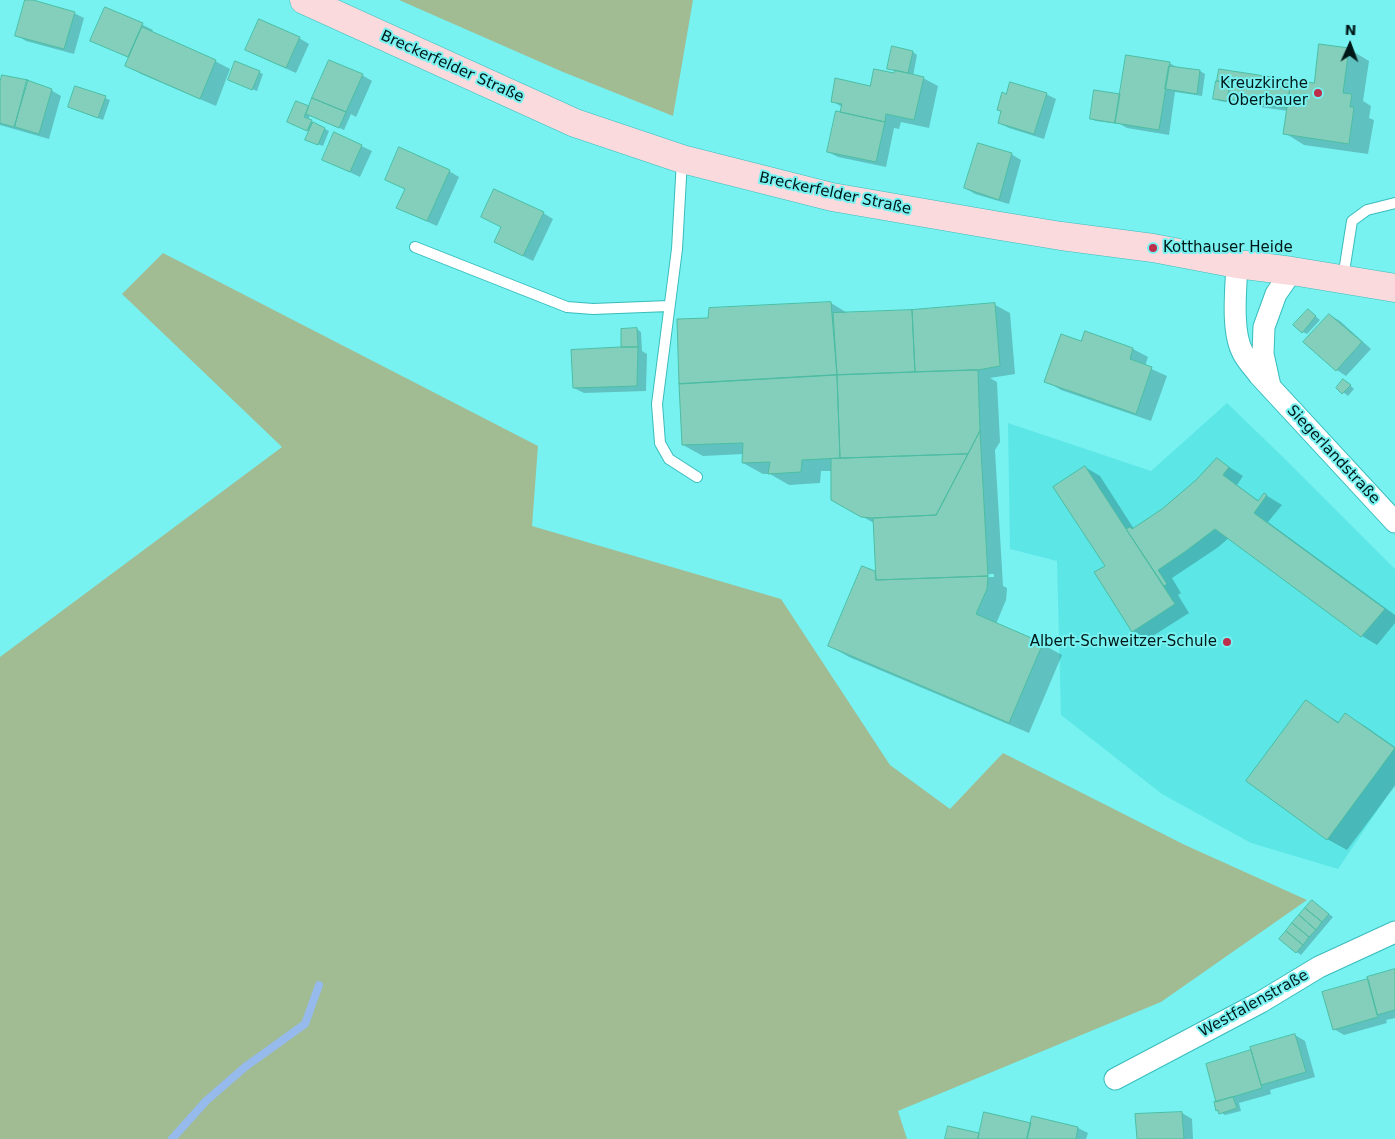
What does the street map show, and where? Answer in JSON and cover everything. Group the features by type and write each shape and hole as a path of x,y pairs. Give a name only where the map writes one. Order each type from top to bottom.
{"main road":[{"name":"Breckerfelder Straße","path":"304,0 575,123 682,159 832,197 1060,236 1153,248 1237,264 1395,288"}],"street":[{"name":"Siegerlandstraße","path":"1237,264 1235,300 1238,341 1242,352 1259,376 1395,522"},
{"name":"Siegerlandstraße","path":"1271,388 1263,354 1264,327 1276,294 1292,271"},
{"name":"Westfalenstraße","path":"1115,1078 1261,1002 1319,967 1395,932"}],"lane":[{"path":"682,159 676,249 657,404 660,443 669,459 697,477"},
{"path":"1343,279 1352,221 1367,210 1395,203"},
{"path":"415,247 567,307 593,309 670,306"}],"shaded area":[{"name":"Albert-Schweitzer-Schule","path":"1227,403 1395,569 1395,784 1338,869 1251,843 1162,794 1061,715 1057,561 1010,549 1008,423 1151,471"}],"green space":[{"path":"399,0 693,0 673,116 563,72"},
{"path":"163,253 538,446 532,526 781,599 890,765 950,809 1003,753 1185,845 1307,900 1161,1002 898,1111 907,1139 0,1139 0,657 282,447 122,294"}],"building":[{"path":"25,0 33,0 75,12 64,49 15,36"},
{"path":"105,7 143,23 128,57 90,41"},
{"path":"259,19 300,37 286,68 245,50"},
{"path":"142,27 216,60 200,99 125,66"},
{"name":"Kreuzkirche Oberbauer","path":"1319,44 1349,48 1343,93 1352,94 1350,107 1354,107 1349,144 1283,134 1291,80 1314,83"},
{"path":"892,46 913,51 908,73 887,69"},
{"path":"1126,55 1170,62 1159,130 1115,123"},
{"path":"329,60 363,74 346,112 312,98"},
{"path":"235,61 260,71 252,90 228,80"},
{"path":"1169,66 1200,70 1197,94 1165,89"},
{"path":"874,69 894,73 895,70 924,77 914,120 886,114 885,122 840,112 842,104 831,102 835,78 870,86"},
{"path":"1219,69 1291,80 1287,108 1228,99 1230,82 1217,81"},
{"path":"2,75 28,80 14,127 0,123 0,82"},
{"path":"27,80 52,89 39,134 15,127"},
{"path":"1216,81 1230,82 1227,101 1213,99"},
{"path":"1010,82 1047,93 1034,134 998,123 1001,111 997,110 1002,92 1006,94"},
{"path":"75,86 106,96 98,118 68,107"},
{"path":"1094,90 1120,94 1115,123 1090,119"},
{"path":"312,98 346,112 339,128 306,114"},
{"path":"296,101 309,106 304,117 312,120 307,131 287,122"},
{"path":"836,111 885,122 876,162 827,152"},
{"path":"313,122 325,128 318,145 305,140"},
{"path":"334,132 362,145 350,172 322,160"},
{"path":"978,143 1012,153 999,200 964,188"},
{"path":"399,147 450,170 427,221 396,208 405,189 385,180"},
{"path":"494,189 544,212 523,256 494,242 501,227 481,217"},
{"path":"831,302 837,375 679,384 677,319 708,318 709,308"},
{"path":"995,303 1000,366 978,370 915,372 912,310"},
{"path":"1308,309 1316,316 1302,333 1293,325"},
{"path":"912,310 915,372 837,375 833,313"},
{"path":"1329,314 1362,342 1336,371 1303,342"},
{"path":"637,328 638,347 621,347 621,329"},
{"path":"1085,331 1133,348 1130,359 1152,367 1136,414 1044,382 1061,334 1081,341"},
{"path":"638,347 637,386 573,388 571,350"},
{"path":"978,370 980,431 968,454 840,458 837,375"},
{"path":"837,375 840,458 802,460 801,472 768,474 770,462 742,463 743,443 682,445 679,384"},
{"path":"1343,379 1351,385 1342,394 1336,388"},
{"path":"980,431 988,576 876,580 873,518 936,515"},
{"path":"968,454 936,515 861,517 831,500 831,459"},
{"path":"1217,458 1229,467 1223,475 1258,501 1264,493 1267,495 1254,513 1385,609 1361,637 1215,529 1158,570 1167,584 1164,586 1126,529 1130,527 1132,529 1162,509 1196,480"},
{"path":"1085,466 1175,604 1132,632 1094,572 1105,566 1053,487"},
{"path":"862,566 875,571 876,580 988,576 987,589 976,614 1043,643 1009,723 828,646"},
{"path":"1306,700 1338,723 1345,713 1395,748 1327,840 1246,781"},
{"path":"1312,900 1329,914 1322,922 1305,908"},
{"path":"1305,908 1322,922 1316,930 1299,915"},
{"path":"1299,915 1316,930 1309,937 1292,923"},
{"path":"1292,923 1309,937 1303,945 1286,931"},
{"path":"1286,931 1303,945 1296,953 1279,939"},
{"path":"1395,969 1395,1010 1377,1015 1367,977"},
{"path":"1368,979 1378,1017 1333,1030 1322,992"},
{"path":"1295,1034 1306,1072 1261,1085 1250,1047"},
{"path":"1251,1050 1262,1088 1216,1102 1206,1064"},
{"path":"1233,1097 1237,1108 1219,1114 1218,1110 1216,1111 1214,1102"},
{"path":"984,1112 1031,1123 1027,1139 978,1139"},
{"path":"1182,1112 1184,1139 1137,1139 1135,1114"},
{"path":"1032,1116 1078,1127 1076,1139 1027,1139"},
{"path":"948,1126 979,1133 978,1139 945,1139"}],"waterway":[{"path":"172,1139 206,1101 245,1067 305,1024 319,985"}],"place":[{"name":"Kreuzkirche Oberbauer","path":"1318,93"},
{"name":"Kotthauser Heide","path":"1153,248"},
{"name":"Albert-Schweitzer-Schule","path":"1227,642"}]}
